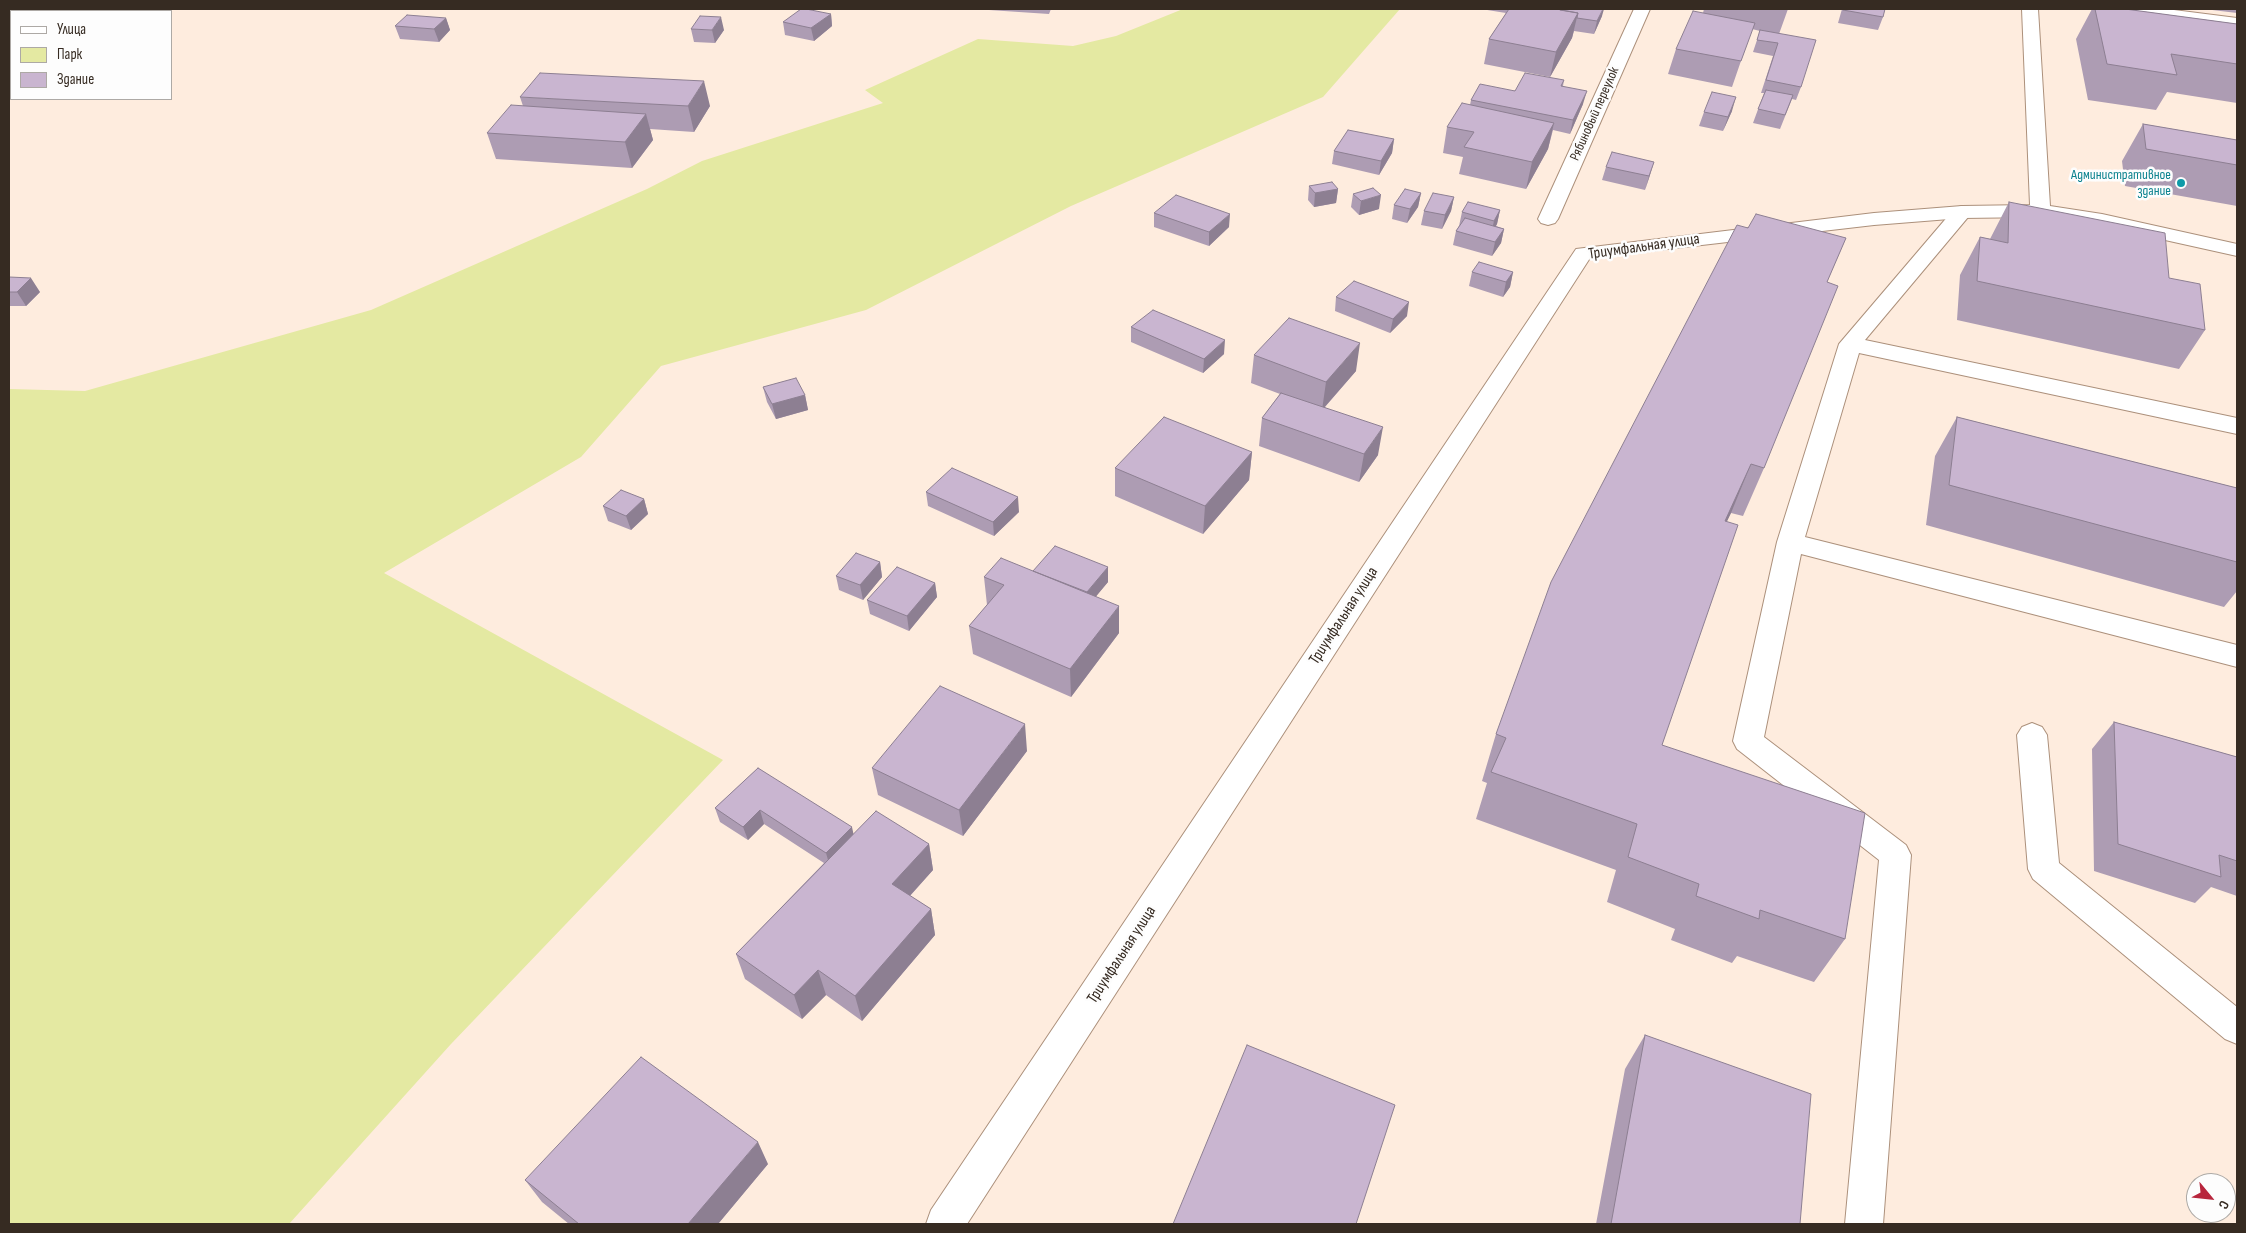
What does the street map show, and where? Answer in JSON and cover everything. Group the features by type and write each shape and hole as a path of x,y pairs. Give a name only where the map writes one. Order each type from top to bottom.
{"street":[{"name":"Рябиновый переулок","path":"1548,219 1642,9"},
{"path":"2030,9 2040,211"},
{"path":"2129,9 2237,23"},
{"path":"1864,1224 1895,855 1748,740 1790,542 1850,344 1962,212 2040,211 2102,220 2237,250"},
{"name":"Триумфальная улица","path":"945,1224 1583,252 1874,219 1962,212"},
{"path":"1850,344 2237,426"},
{"path":"1790,542 2237,656"},
{"path":"2032,735 2044,869 2237,1028"}],"green space":[{"path":"1183,9 1400,9 1323,97 1071,206 866,310 661,366 581,457 384,573 723,760 451,1044 289,1224 9,1224 9,389 85,391 371,310 647,189 702,161 883,103 865,90 978,39 1073,46 1116,36"}],"building":[{"path":"9,9 30,10 10,10 9,59"},
{"path":"801,9 831,14 811,28 783,22"},
{"path":"1509,9 1556,9 1578,13 1556,52 1489,39"},
{"path":"1561,9 1603,9 1597,21 1577,18 1578,13"},
{"path":"1843,9 1885,9 1883,17"},
{"path":"2095,9 2125,9 2237,24 2237,64 2171,54 2177,75 2107,64"},
{"path":"1693,11 1755,23 1741,61 1676,49"},
{"path":"407,15 446,18 434,29 395,26"},
{"path":"700,16 721,17 712,30 691,29"},
{"path":"1760,30 1816,40 1801,87 1766,80 1778,43 1757,40"},
{"path":"540,73 704,81 688,106 520,97"},
{"path":"1525,73 1564,80 1561,86 1587,91 1573,120 1471,100 1480,84 1515,91"},
{"path":"1766,90 1793,95 1785,115 1758,109"},
{"path":"1712,92 1736,97 1728,117 1704,112"},
{"path":"1462,103 1554,123 1532,162 1464,147 1474,132 1447,127"},
{"path":"511,105 646,114 625,142 487,133"},
{"path":"2143,124 2237,140 2237,165 2146,149"},
{"path":"1348,130 1394,139 1381,161 1334,151"},
{"path":"1612,152 1654,162 1649,176 1606,167"},
{"path":"1332,182 1338,189 1315,193 1309,186"},
{"path":"1373,188 1381,195 1361,201 1353,194"},
{"path":"1405,189 1421,193 1410,209 1394,205"},
{"path":"1433,193 1454,197 1445,215 1424,211"},
{"path":"1176,195 1230,214 1209,232 1154,213"},
{"path":"1468,202 1500,210 1494,221 1462,212"},
{"path":"2009,202 2165,233 2169,278 2200,284 2205,330 1977,281 1980,237 2008,243"},
{"path":"1756,214 1846,238 1827,282 1838,286 1764,468 1751,464 1725,521 1738,525 1662,745 1865,813 1845,939 1760,910 1759,919 1696,896 1699,884 1628,857 1637,824 1491,772 1506,738 1496,734 1551,582 1737,225 1748,228"},
{"path":"1465,218 1504,229 1495,242 1456,231"},
{"path":"1479,262 1513,272 1506,282 1472,272"},
{"path":"9,277 31,278 17,292 9,292"},
{"path":"1354,281 1409,302 1393,319 1336,297"},
{"path":"1153,310 1225,340 1204,359 1131,327"},
{"path":"1289,318 1360,343 1326,382 1254,355"},
{"path":"796,378 805,395 772,404 763,387"},
{"path":"1281,393 1383,427 1364,454 1262,418"},
{"path":"1164,417 1252,452 1205,506 1115,468"},
{"path":"1957,417 2237,488 2237,562 1949,485"},
{"path":"952,468 1018,497 993,522 926,492"},
{"path":"621,490 644,499 626,516 603,506"},
{"path":"1055,546 1108,567 1087,592 1033,571"},
{"path":"856,553 880,562 860,585 836,576"},
{"path":"1001,558 1119,606 1070,669 969,626 1004,585 984,577"},
{"path":"897,567 935,583 907,616 867,600"},
{"path":"940,686 1025,724 959,810 872,768"},
{"path":"2114,722 2237,757 2237,861 2219,855 2221,877 2118,844"},
{"path":"758,768 852,827 826,853 760,810 743,827 715,808"},
{"path":"876,811 929,844 892,884 931,909 855,996 818,970 794,995 736,954"},
{"path":"1645,1035 1811,1094 1800,1224 1611,1224"},
{"path":"1247,1045 1395,1105 1356,1224 1173,1224"},
{"path":"641,1057 758,1142 688,1224 579,1224 525,1180"}],"place":[{"name":"Административное здание","path":"2181,183"}]}
